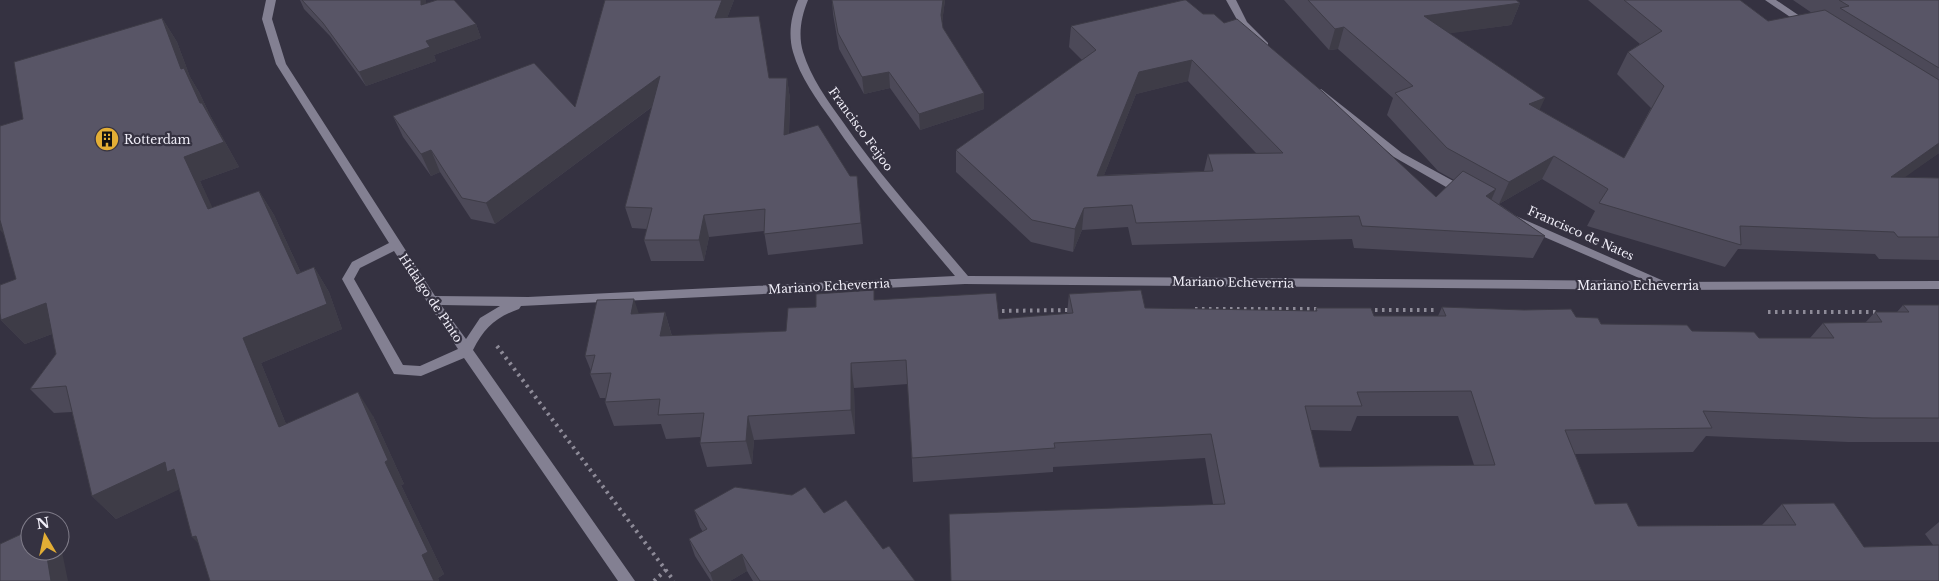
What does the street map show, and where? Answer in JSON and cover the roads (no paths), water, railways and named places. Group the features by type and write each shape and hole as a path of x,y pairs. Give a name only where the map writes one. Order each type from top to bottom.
{"street":[{"name":"Hidalgo de Pinto","path":"271,0 267,19 281,64 431,300 627,581"},
{"name":"Francisco Feijoo","path":"803,0 798,12 795,33 798,52 814,88 865,162 965,280"},
{"path":"1231,0 1243,23 1273,52"},
{"path":"1770,0 1821,33"},
{"path":"1310,82 1398,155 1474,197"},
{"name":"Francisco de Nates","path":"1507,216 1666,286"},
{"path":"396,245 356,265 348,279 399,370 421,372 466,350"},
{"name":"Mariano Echeverria","path":"431,300 528,302 965,280 1666,286 1939,284"},
{"name":"Mariano Echeverria","path":"466,350 484,319 496,310 528,302"}],"place":[{"name":"Rotterdam","path":"107,139"}]}
